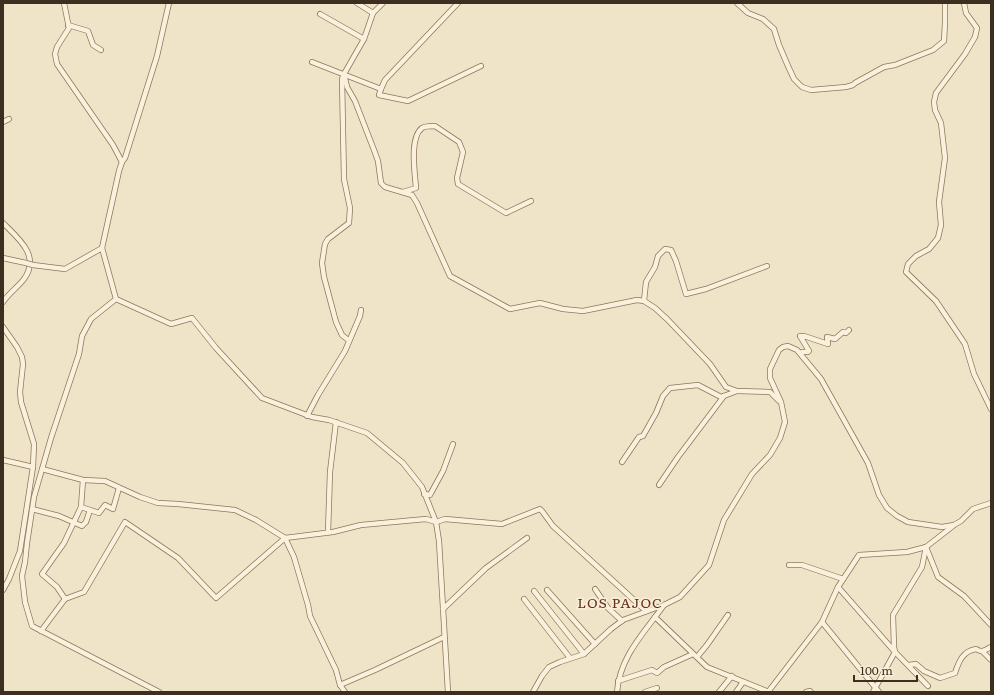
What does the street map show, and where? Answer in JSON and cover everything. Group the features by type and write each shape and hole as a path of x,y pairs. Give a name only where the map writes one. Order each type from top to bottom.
{"street":[{"path":"64,3 69,28 55,54 57,64 113,146 122,162"},
{"path":"116,299 102,248 122,162 125,158 157,56 169,3"},
{"path":"357,3 373,13"},
{"path":"347,339 342,335 336,322 324,277 322,263 325,244 328,238 348,223 350,208 344,179 342,79 364,39 373,13 383,3"},
{"path":"458,3 384,80 379,95 408,101 481,66"},
{"path":"737,3 748,13 763,19 774,29 779,45 794,79 802,87 810,90 853,85 884,67 933,50 944,41 945,3"},
{"path":"964,3 966,13 976,28 975,37 965,54 936,93 934,102 935,110 941,123 945,158 939,202 941,225 938,238 929,249 916,256 908,264 906,272 936,301 965,344 974,374 991,409"},
{"path":"320,14 364,39"},
{"path":"68,25 88,32 93,45 101,50"},
{"path":"312,62 381,89"},
{"path":"344,74 347,87 355,101 378,161 381,183 385,187 412,195 450,276 510,309 540,304 563,309 583,311 637,300 644,301 655,308 698,350 710,364 721,383 726,387 737,391 770,392 781,402"},
{"path":"3,122 9,119"},
{"path":"402,192 416,188 414,151 417,134 423,127 434,126 459,142 463,152 457,178 458,184 506,213 531,201"},
{"path":"3,223 24,245 28,252 30,263 26,277 3,302"},
{"path":"3,258 33,265 65,269 102,248"},
{"path":"644,301 646,282 655,267 658,256 665,249 671,250 686,294 706,289 767,266"},
{"path":"116,299 171,324 192,318 216,348 262,398 307,416 336,422 367,433 404,464 422,487 436,522 439,541 448,692"},
{"path":"116,299 91,319 82,336 79,354 62,402 42,469 32,509 22,576 25,602 32,626 158,692"},
{"path":"307,416 345,351 360,316 361,310"},
{"path":"3,328 19,350 22,357 23,364 20,397 22,408 29,423 34,444 20,550 3,590"},
{"path":"800,354 802,352 809,351 800,336 828,344 827,337 835,338 843,332 846,333 849,330"},
{"path":"533,692 549,667 584,654 622,621 664,605 680,597 709,565 724,520 752,474 770,455 780,438 785,422 781,402 770,378 770,368 779,350 783,347 788,346 800,354 821,379 868,463 879,495 887,508 908,522 942,527 954,525"},
{"path":"622,462 639,437 643,436 656,413 663,396 670,388 698,385 721,397 737,391"},
{"path":"659,485 724,396"},
{"path":"328,532 330,472 336,422"},
{"path":"424,494 431,494 443,471 453,444"},
{"path":"3,460 32,467"},
{"path":"42,469 82,480 105,481 140,497 158,503 235,510 256,520 285,538 294,557 306,596 310,616 345,692"},
{"path":"65,599 57,587 42,574 64,543 81,507 82,480"},
{"path":"81,507 98,513 105,506 113,509 120,488"},
{"path":"656,617 707,667 769,692 822,622 838,587 859,555 907,552 926,547 961,521 974,509 991,503"},
{"path":"32,509 59,516 82,526 86,522 90,510"},
{"path":"41,631 65,599 84,592 125,522 178,558 216,598 285,538 328,532 361,525 426,519 436,522 445,519 502,524 541,510 553,526 646,611"},
{"path":"443,609 486,568 527,538"},
{"path":"926,547 938,577 964,596 991,626"},
{"path":"822,622 876,691 895,652 893,615 922,567 926,547"},
{"path":"789,564 802,566 843,579"},
{"path":"838,587 895,652 928,686"},
{"path":"595,589 608,608 622,621"},
{"path":"547,590 595,644"},
{"path":"534,591 584,654"},
{"path":"524,599 570,658"},
{"path":"617,692 618,681 637,639 664,605"},
{"path":"618,681 652,670 657,673 664,667 695,655 707,645 728,615"},
{"path":"340,684 376,670 444,637"},
{"path":"983,652 991,647"},
{"path":"909,665 916,664 924,671 940,678 955,673 960,660 970,650 976,649 983,652 991,660"},
{"path":"719,692 732,676"},
{"path":"736,692 743,682"},
{"path":"645,692 657,688"},
{"path":"806,692 811,692"}],"district":[{"name":"LOS PAJOC","path":"620,602"}]}
